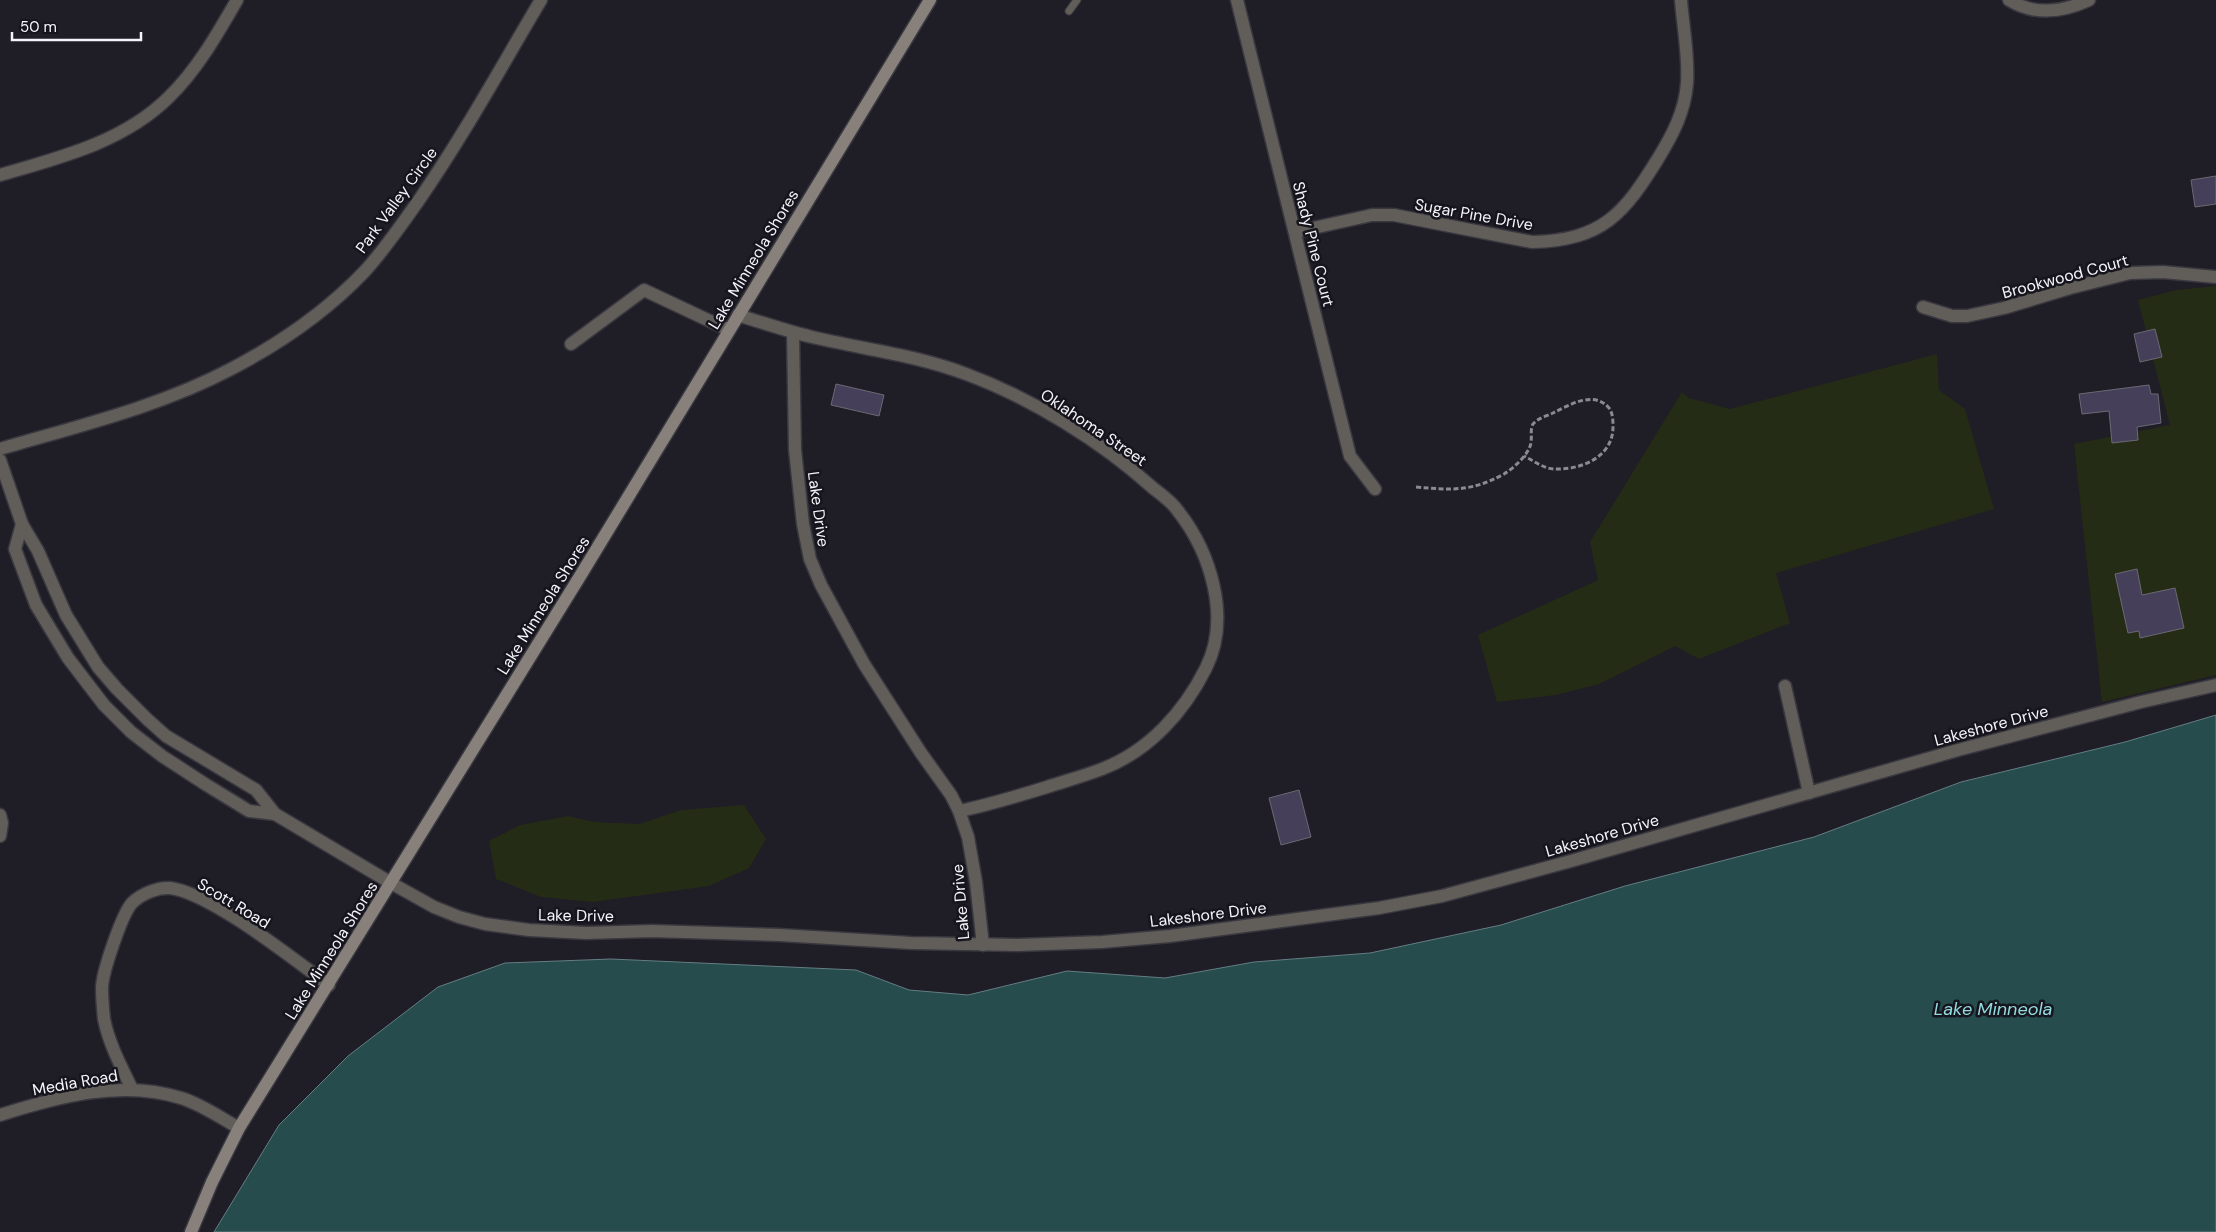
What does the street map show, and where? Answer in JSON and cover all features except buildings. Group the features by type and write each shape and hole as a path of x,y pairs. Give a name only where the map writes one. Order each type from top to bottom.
{"main road":[{"name":"Lake Minneola Shores","path":"191,1232 212,1182 239,1128 329,985 930,0"}],"street":[{"path":"0,175 82,151 116,135 146,116 169,98 186,78 238,0"},
{"name":"Park Valley Circle","path":"0,449 145,406 193,387 265,350 303,324 339,295 364,272 390,242 423,194 471,121 541,0"},
{"name":"Shady Pine Court","path":"1237,0 1350,456 1375,490"},
{"name":"Sugar Pine Drive","path":"1295,232 1372,215 1394,215 1532,242 1554,242 1575,237 1598,228 1620,213 1636,194 1678,124 1684,105 1687,82 1681,0"},
{"path":"2009,0 2035,10 2054,11 2073,8 2089,0"},
{"name":"Brookwood Court","path":"1923,307 1952,316 1967,316 2004,308 2070,288 2130,273 2163,272 2216,277"},
{"path":"571,344 644,290 730,330"},
{"name":"Oklahoma Street","path":"738,315 793,333 938,365 966,374 1027,401 1098,445 1141,477 1177,509 1195,536 1214,584 1218,608 1218,628 1208,665 1175,716 1150,741 1126,758 1103,769 959,811"},
{"name":"Lake Drive","path":"275,814 434,907 459,917 485,924 529,930 586,933 672,931 983,945 976,882 968,837 959,811 864,664 821,586 810,558 803,524 795,450 793,333"},
{"path":"0,460 22,524 38,551 58,600 98,667 135,708 166,736 256,790 275,814"},
{"path":"22,524 15,549 39,609 68,658 95,694 131,732 162,756 249,811 275,814"},
{"path":"39,609 58,600"},
{"path":"95,694 110,681"},
{"name":"Lakeshore Drive","path":"983,945 1102,942 1170,936 1379,908 1442,896 1958,750 2141,702 2216,685"},
{"path":"1785,686 1808,793"},
{"path":"0,815 2,823 0,836"},
{"name":"Scott Road","path":"132,1089 110,1044 104,1017 102,987 115,938 132,903 154,890 170,888 197,896 225,912 329,985"},
{"name":"Media Road","path":"0,1115 69,1096 132,1089 182,1098 239,1128"}],"lane":[{"path":"1069,11 1077,0"}],"path":[{"path":"1416,487 1455,491 1473,488 1506,473 1524,456 1529,449 1533,425 1538,420 1578,401 1594,400 1609,408 1613,429 1610,441 1597,459 1583,465 1556,469 1547,468 1524,456"}],"shaded area":[{"path":"2216,286 2216,675 2102,702 2074,444 2170,425 2138,300 2176,290"},
{"path":"1937,354 1939,390 1965,409 1994,509 1776,573 1790,623 1699,659 1675,646 1599,684 1556,695 1497,702 1478,635 1598,580 1590,542 1682,392 1689,398 1730,409"},
{"path":"744,805 766,839 749,868 709,886 593,902 541,897 496,879 489,841 520,825 568,816 594,822 639,824 681,810"}],"water":[{"name":"Lake Minneola","path":"2216,715 2216,1232 214,1232 279,1125 348,1056 438,987 505,963 611,959 856,970 909,990 968,995 1067,971 1165,978 1254,962 1370,953 1501,925 1625,886 1814,837 1961,782 2125,742"}]}
